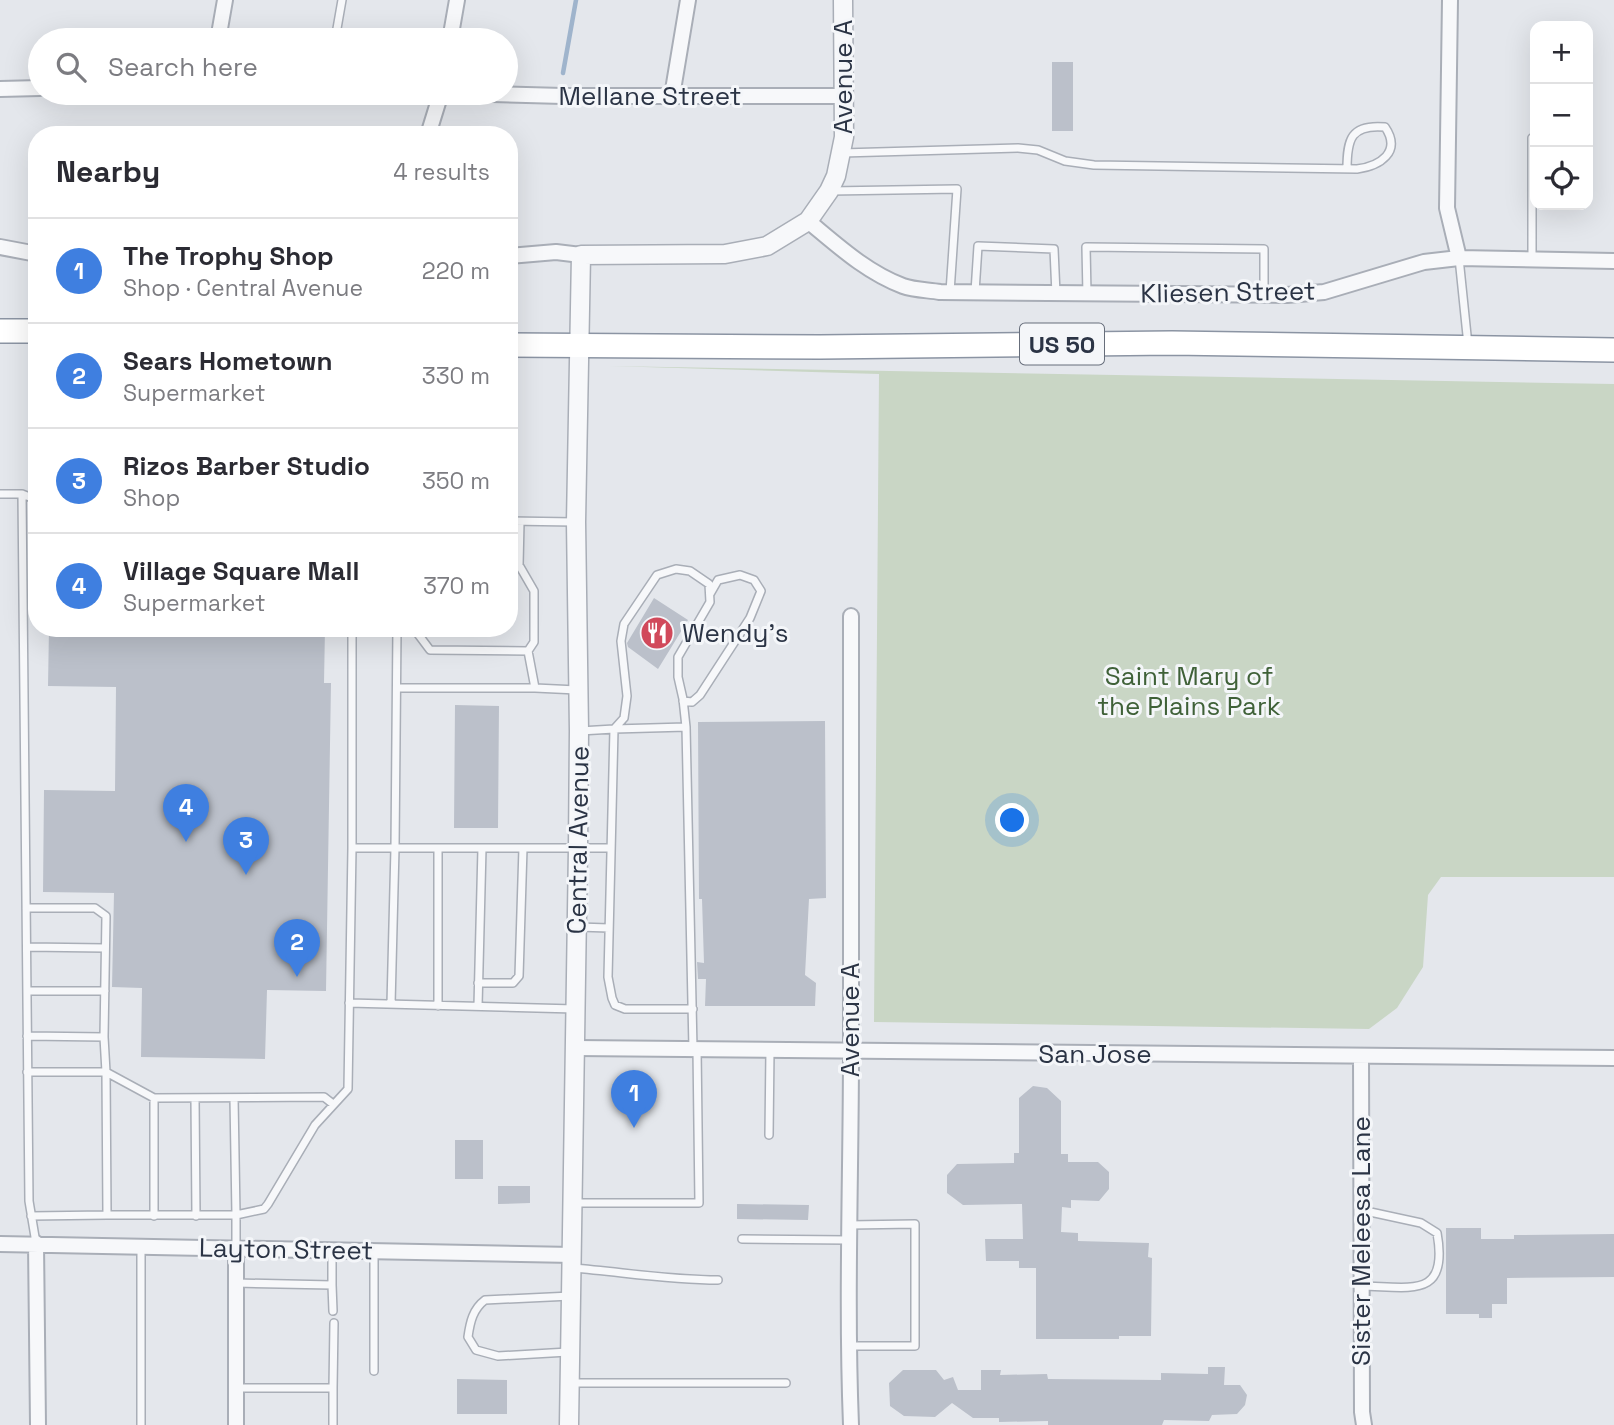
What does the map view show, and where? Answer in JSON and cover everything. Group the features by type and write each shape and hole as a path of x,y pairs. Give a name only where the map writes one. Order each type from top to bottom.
{"highway":[{"path":"0,331 28,331"},
{"name":"US 50","path":"518,345 1172,343 1614,350"}],"street":[{"path":"220,28 225,0"},
{"path":"452,28 457,0"},
{"path":"672,96 688,0"},
{"name":"Avenue A","path":"808,221 830,191 842,153 843,0"},
{"path":"1450,0 1447,208 1459,258"},
{"path":"0,89 28,88"},
{"name":"Mellane Street","path":"518,94 844,96"},
{"path":"431,126 437,105"},
{"path":"518,255 556,252 581,256 725,254 767,246 808,221"},
{"name":"Kliesen Street","path":"808,221 847,253 905,287 950,292 1287,295 1324,292 1423,262 1459,258 1614,261"},
{"path":"0,247 28,252"},
{"name":"Central Avenue","path":"569,1425 576,1048 579,690 576,522 581,256"},
{"name":"Avenue A","path":"851,616 848,1346 852,1425"},
{"name":"San Jose","path":"576,1048 1614,1058"},
{"name":"Sister Meleesa Lane","path":"1361,1056 1364,1425"},
{"path":"36,1243 38,1425"},
{"name":"Layton Street","path":"0,1244 374,1251 572,1261"},
{"path":"236,1248 236,1425"}],"lane":[{"path":"337,28 342,0"},
{"path":"842,153 1018,148 1038,150 1065,161 1094,164 1347,169 1377,165 1388,155 1390,135 1385,127 1370,126 1357,131 1350,139 1347,169"},
{"path":"1532,147 1532,259"},
{"path":"830,191 957,189 950,292"},
{"path":"975,292 978,246 1054,249 1056,295"},
{"path":"1087,294 1086,247 1264,249 1264,294"},
{"path":"1459,258 1468,348"},
{"path":"0,494 28,496"},
{"path":"22,494 29,1201 36,1243"},
{"path":"527,651 534,642 534,592 519,565 520,522 576,522"},
{"path":"574,1203 699,1203 685,727 678,657 710,602 710,595 709,584 690,571 676,569 657,575 624,624 621,642 627,696 624,718 614,729 608,977 615,1005 625,1009 693,1009"},
{"path":"683,701 692,702 700,695 750,618 761,591 754,580 740,575 718,580 710,595"},
{"path":"31,1216 196,1216 236,1214 264,1209 315,1125 348,1089 352,637"},
{"path":"391,1004 397,637"},
{"path":"420,637 429,650 527,651"},
{"path":"527,651 535,688"},
{"path":"397,688 579,690"},
{"path":"579,731 685,727"},
{"path":"352,848 611,848"},
{"path":"438,848 438,1006"},
{"path":"478,1006 482,848"},
{"path":"478,983 513,983 519,976 523,848"},
{"path":"26,908 95,908 106,916 104,1037 107,1215"},
{"path":"577,927 609,928"},
{"path":"26,947 105,948"},
{"path":"27,991 104,991"},
{"path":"349,1003 576,1009"},
{"path":"27,1036 104,1037"},
{"path":"769,1135 770,1051"},
{"path":"27,1072 106,1072 154,1098 324,1097 333,1104"},
{"path":"154,1098 154,1216"},
{"path":"195,1098 196,1216"},
{"path":"234,1098 236,1248"},
{"path":"1361,1210 1421,1223 1437,1233 1441,1255 1438,1271 1421,1286 1362,1286"},
{"path":"742,1239 848,1232 915,1224 915,1346 848,1346"},
{"path":"141,1246 141,1425"},
{"path":"332,1250 333,1311"},
{"path":"374,1251 374,1371"},
{"path":"572,1261 645,1277 718,1280"},
{"path":"236,1283 332,1285"},
{"path":"571,1352 498,1356 477,1350 468,1337 477,1306 485,1300 572,1296"},
{"path":"333,1425 334,1323"},
{"path":"570,1383 786,1383"},
{"path":"236,1388 333,1388"}],"green space":[{"name":"Saint Mary of the Plains Park","path":"609,366 1614,384 1614,877 1441,877 1428,895 1423,967 1397,1008 1369,1029 874,1022 879,374"}],"building":[{"path":"1052,62 1073,62 1073,131 1052,131"},
{"name":"Wendy's","path":"654,598 688,620 658,669 628,647 627,643"},
{"path":"49,637 325,637 324,683 331,683 326,991 267,990 265,1059 141,1057 142,988 112,987 114,893 43,892 44,790 115,791 116,687 48,686"},
{"path":"455,705 499,706 498,828 454,828"},
{"path":"825,721 826,898 809,899 805,975 816,983 815,1006 705,1006 706,979 698,979 697,962 704,963 702,899 699,899 698,722"},
{"path":"1033,1086 1047,1088 1061,1101 1061,1154 1068,1154 1068,1162 1098,1162 1109,1172 1109,1189 1099,1201 1071,1200 1071,1208 1062,1207 1061,1232 1078,1233 1078,1241 1149,1243 1148,1257 1152,1258 1151,1336 1119,1336 1119,1339 1036,1339 1036,1268 1019,1268 1019,1261 986,1261 985,1239 1023,1239 1022,1204 963,1205 947,1193 947,1175 957,1164 1014,1163 1014,1153 1019,1153 1019,1098"},
{"path":"455,1140 483,1140 483,1179 455,1179"},
{"path":"498,1186 530,1186 530,1203 498,1204"},
{"path":"737,1204 809,1205 808,1220 737,1219"},
{"path":"1446,1228 1481,1228 1481,1239 1514,1239 1514,1235 1614,1234 1614,1277 1507,1278 1507,1304 1492,1304 1492,1318 1479,1318 1479,1314 1446,1314"},
{"path":"1208,1367 1225,1367 1224,1385 1240,1385 1247,1395 1245,1405 1237,1414 1212,1415 1209,1421 1164,1420 1162,1425 1048,1425 1048,1421 999,1422 999,1418 973,1418 952,1403 935,1417 904,1416 890,1406 889,1383 903,1370 936,1370 944,1380 953,1377 958,1390 981,1390 981,1370 1001,1370 1000,1375 1047,1374 1048,1379 1161,1380 1161,1373 1208,1374"},
{"path":"457,1379 507,1380 507,1414 457,1414"}],"waterway":[{"path":"563,73 576,0"}],"place":[{"name":"Wendy's","path":"657,633"},
{"name":"Village Square Mall","path":"186,842"},
{"name":"Rizos Barber Studio","path":"246,875"},
{"name":"Sears Hometown","path":"297,977"},
{"name":"The Trophy Shop","path":"634,1128"}]}
